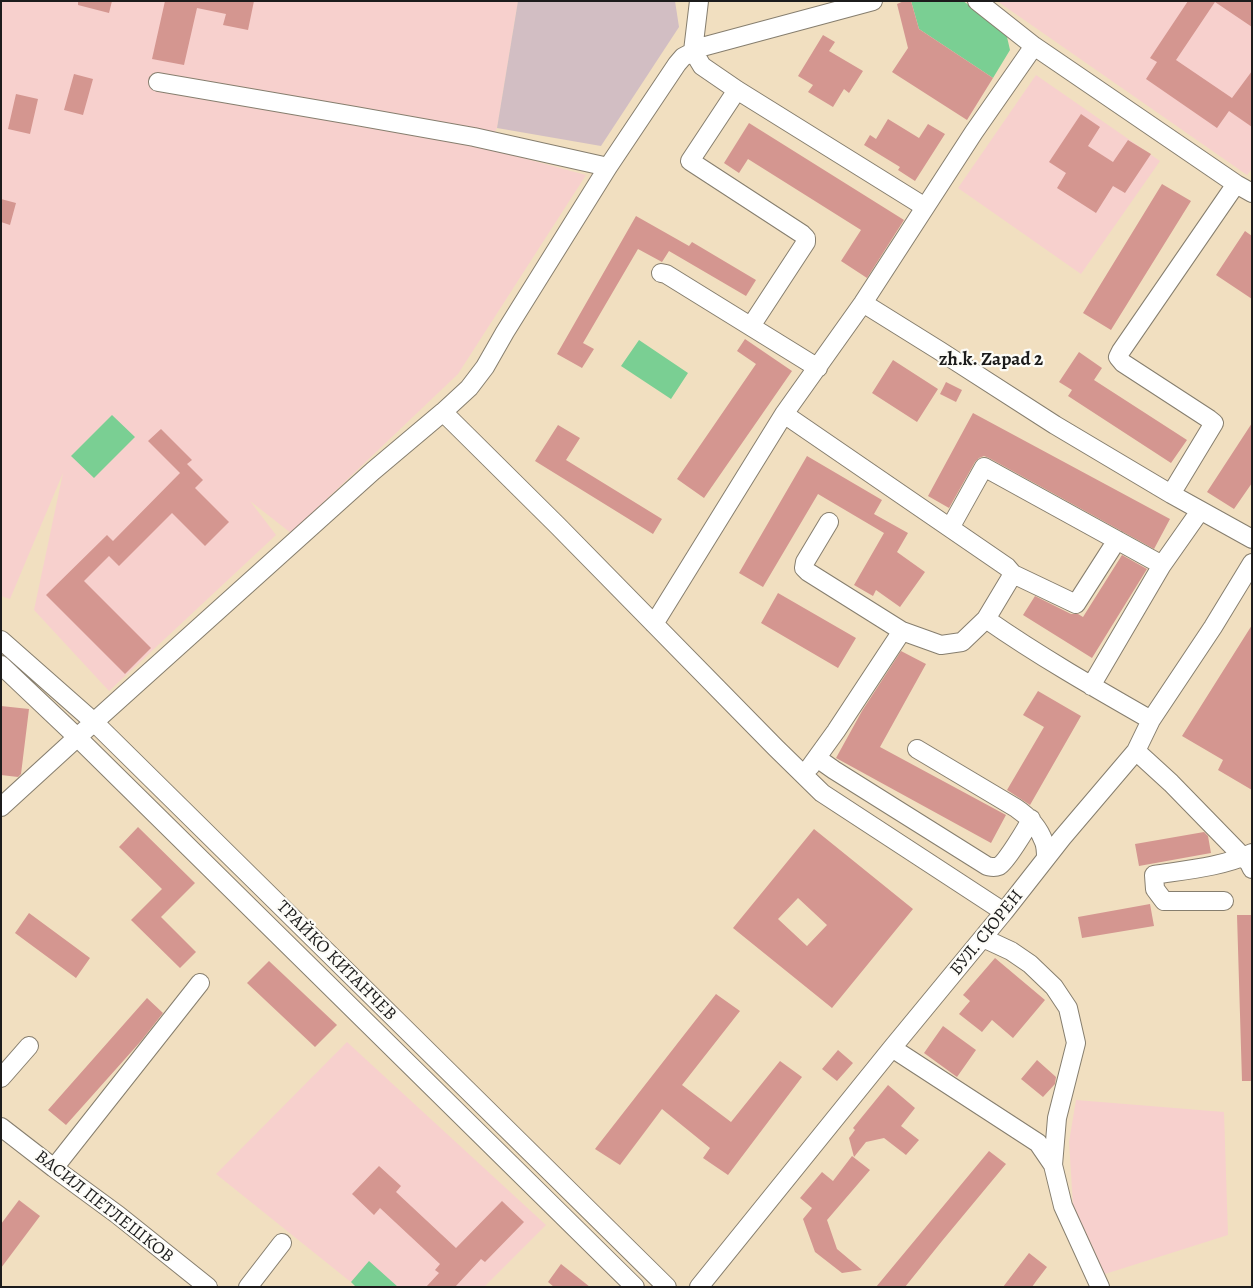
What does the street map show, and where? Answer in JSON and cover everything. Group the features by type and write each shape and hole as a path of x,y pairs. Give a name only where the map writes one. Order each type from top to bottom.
{"street":[{"path":"699,1 693,51 702,66 737,90 925,207"},
{"path":"1,807 373,471 469,388 485,367 608,167 683,57 702,48 873,1"},
{"path":"977,1 1034,46 1246,186 1118,357 1123,363 1214,423 1171,494"},
{"path":"654,624 784,414 863,303 974,132 1034,46"},
{"path":"158,82 465,136 608,167"},
{"path":"737,90 690,161 806,238 806,242 751,326"},
{"path":"661,273 666,274 818,368"},
{"path":"863,303 1055,425 1200,511 1252,539"},
{"path":"443,412 822,793 1004,912"},
{"path":"784,414 1007,567 1013,574 1076,604 1117,540"},
{"path":"950,528 984,467 1162,565"},
{"path":"1091,686 1162,565 1200,511"},
{"path":"829,522 805,562 804,568 902,631 941,644 962,642 986,620 1013,574"},
{"name":"БУЛ. СЮРЕН","path":"699,1287 1062,838 1136,751 1151,720 1213,627 1252,563"},
{"path":"986,620 1091,686 1151,720"},
{"path":"804,776 902,631"},
{"name":"ТРАЙКО КИТАНЧЕВ","path":"1,640 94,722 667,1287"},
{"name":"ТРАЙКО КИТАНЧЕВ","path":"1,665 77,737 635,1287"},
{"path":"917,749 1016,808 1031,819 1044,842 1046,858"},
{"path":"1136,751 1249,860"},
{"path":"817,758 993,868 1001,865 1031,819"},
{"path":"1224,901 1164,901 1155,889 1154,875 1249,860"},
{"path":"983,938 1011,951 1030,964 1054,987 1068,1008 1076,1042 1057,1118 1053,1165 1063,1206 1100,1287"},
{"path":"54,1168 200,983"},
{"path":"1,1078 29,1046"},
{"path":"892,1048 1038,1143 1053,1165"},
{"name":"ВАСИЛ ПЕТЛЕШКОВ","path":"1,1127 118,1215 208,1287"},
{"path":"248,1287 282,1243"}],"shaded area":[{"path":"1,1 518,1 497,128 486,148 586,175 458,374 291,533 250,501 276,535 109,691 34,610 63,473 10,599 1,596"},
{"path":"518,1 675,1 679,27 601,146 497,128"},
{"path":"997,1 1252,1 1252,169 1247,175"},
{"path":"1036,75 1160,161 1081,274 958,188"},
{"path":"347,1042 546,1225 484,1287 357,1287 216,1174"},
{"path":"1076,1100 1224,1112 1228,1235 1105,1274 1073,1205 1069,1142"}],"green space":[{"path":"911,1 963,1 998,25 1007,37 1010,50 993,78 919,29"},
{"path":"639,340 688,373 671,399 621,366"},
{"path":"112,415 135,437 94,478 71,456"},
{"path":"369,1261 398,1287 356,1287 351,1282"}],"building":[{"path":"78,1 112,1 109,13 78,5"},
{"path":"165,1 254,1 248,30 223,25 226,14 197,8 184,65 152,59"},
{"path":"911,1 919,29 993,78 967,120 892,72 908,48 897,4"},
{"path":"1188,1 1252,1 1252,27 1215,2 1176,60 1232,98 1252,71 1252,127 1229,111 1217,128 1146,79 1157,62 1150,58"},
{"path":"823,35 835,42 829,51 863,71 849,93 844,89 833,107 808,92 813,85 798,76"},
{"path":"74,74 93,79 83,115 64,110"},
{"path":"16,94 38,99 30,134 8,129"},
{"path":"1081,114 1100,127 1088,146 1113,162 1128,140 1151,154 1125,193 1113,186 1096,213 1057,188 1066,173 1049,162"},
{"path":"888,119 919,138 928,124 945,134 915,181 898,170 900,167 864,145 870,135 876,139"},
{"path":"749,123 904,220 867,278 841,261 861,230 748,159 739,173 724,163"},
{"path":"1162,184 1191,201 1111,330 1083,313"},
{"path":"1,199 16,203 10,225 1,222"},
{"path":"636,216 689,246 692,242 756,280 746,296 669,251 662,262 638,249 583,343 594,349 582,368 557,354"},
{"path":"1245,231 1252,236 1252,299 1216,275"},
{"path":"745,339 792,371 704,498 677,479 756,364 737,351"},
{"path":"1079,352 1102,368 1094,380 1187,440 1171,463 1068,396 1072,390 1059,382"},
{"path":"893,360 938,389 917,422 872,393"},
{"path":"946,382 962,390 956,402 940,394"},
{"path":"973,413 1170,519 1154,549 984,456 975,462 949,508 928,496"},
{"path":"1252,423 1252,483 1234,509 1207,492"},
{"path":"558,425 580,438 566,460 662,519 653,534 535,461"},
{"path":"161,429 192,460 187,464 203,480 195,488 229,522 205,546 172,513 119,566 109,556 84,581 151,648 125,674 46,595 107,535 113,541 180,473 148,441"},
{"path":"807,456 882,500 874,514 908,533 897,552 925,572 900,607 876,590 873,596 854,585 884,533 818,494 763,587 739,573"},
{"path":"1122,555 1147,569 1092,658 1023,615 1035,596 1071,614 1078,614 1083,617"},
{"path":"778,593 856,638 838,668 761,623"},
{"path":"1252,625 1252,790 1218,770 1223,760 1182,736"},
{"path":"901,651 926,664 880,747 1006,815 991,843 836,758 862,711"},
{"path":"1038,691 1081,716 1030,805 1007,790 1044,727 1023,715"},
{"path":"1,706 29,709 21,774 18,777 1,775"},
{"path":"138,827 195,883 161,917 196,952 180,968 131,920 162,889 119,847"},
{"path":"814,829 913,909 832,1008 733,928","holes":["798,898 827,925 807,946 778,919"]},
{"path":"1204,832 1208,836 1211,853 1139,866 1135,844"},
{"path":"1150,904 1154,926 1082,938 1078,917"},
{"path":"29,913 90,958 76,978 15,933"},
{"path":"1237,915 1252,915 1252,1081 1242,1081"},
{"path":"995,958 1045,1000 1013,1038 992,1020 982,1032 959,1014 970,1001 963,995"},
{"path":"269,961 337,1025 315,1047 247,983"},
{"path":"716,994 740,1011 682,1085 731,1122 780,1061 802,1077 728,1175 703,1158 710,1148 662,1109 620,1165 595,1149"},
{"path":"147,998 163,1013 141,1041 66,1125 48,1110"},
{"path":"943,1026 976,1050 957,1077 924,1053"},
{"path":"838,1050 853,1063 837,1081 822,1069"},
{"path":"1037,1060 1056,1077 1055,1084 1043,1097 1021,1079"},
{"path":"888,1085 915,1108 901,1126 919,1140 906,1155 884,1138 866,1142 854,1157 849,1138 855,1130 853,1128"},
{"path":"989,1151 1006,1164 905,1287 876,1287"},
{"path":"852,1156 870,1170 827,1220 837,1249 862,1270 842,1273 815,1252 803,1219 812,1208 800,1198 822,1172 833,1181"},
{"path":"379,1166 401,1186 396,1192 456,1248 502,1201 524,1222 485,1262 481,1259 455,1287 426,1287 439,1273 435,1270 440,1264 380,1208 374,1215 352,1194"},
{"path":"19,1200 40,1216 1,1268 1,1224"},
{"path":"1029,1253 1047,1267 1032,1287 1003,1287"},
{"path":"561,1264 590,1287 554,1287 548,1282"}],"district":[{"name":"zh.k. Zapad 2","path":"991,360"}]}
